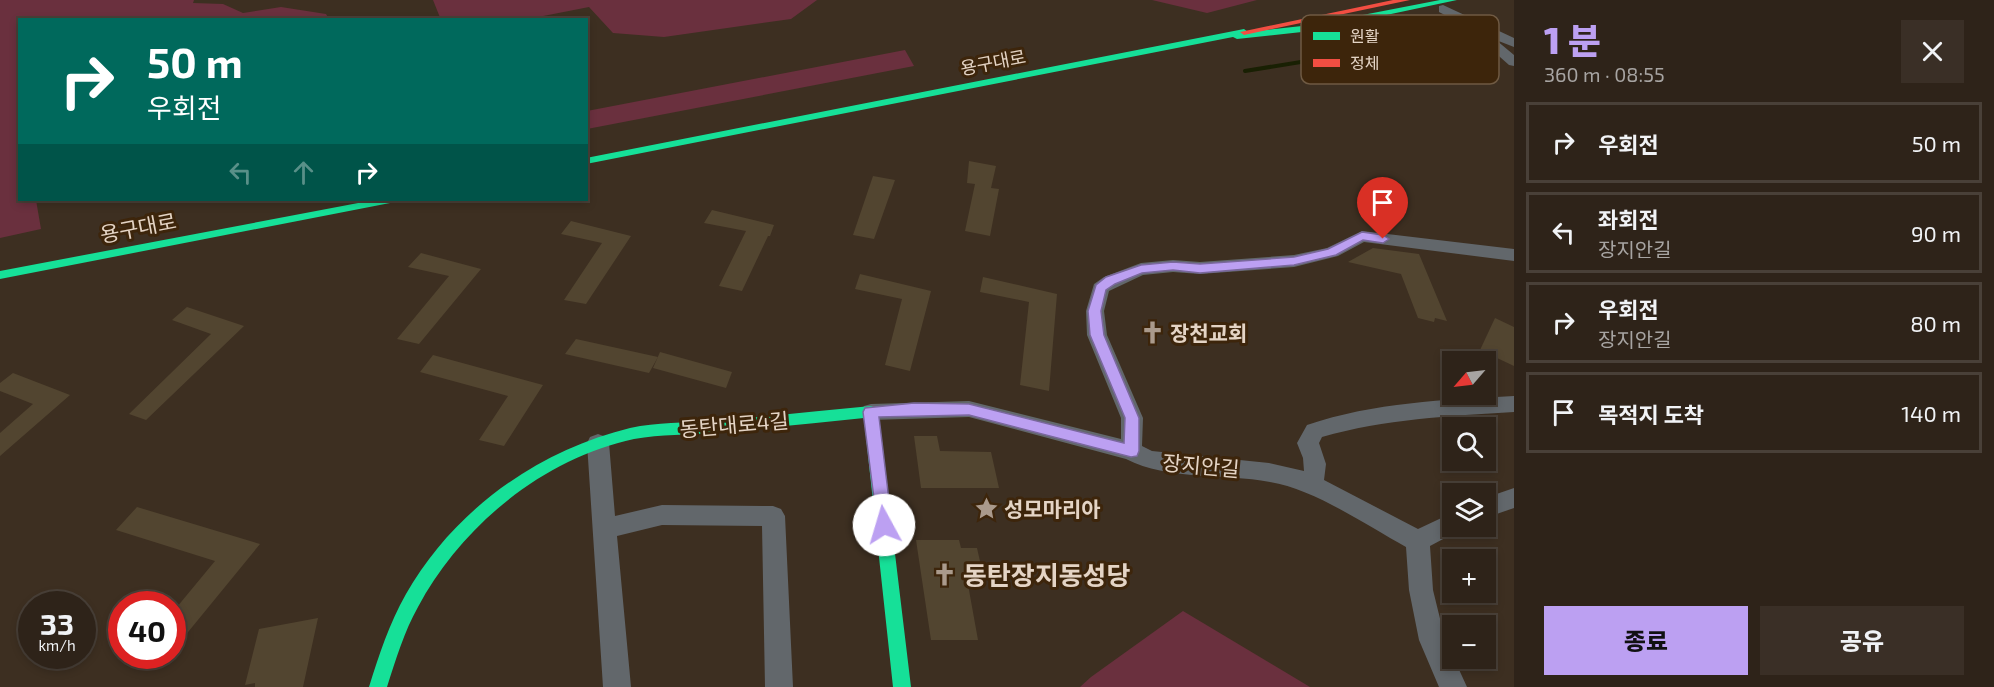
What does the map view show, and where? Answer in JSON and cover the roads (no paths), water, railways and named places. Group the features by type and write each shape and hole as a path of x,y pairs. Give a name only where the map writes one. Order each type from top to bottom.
{"main road":[{"name":"용구대로","path":"610,142 1364,0"},
{"name":"용구대로","path":"1327,15 1406,0"},
{"path":"1385,15 1448,4"},
{"name":"용구대로","path":"588,161 1301,20"},
{"path":"1160,37 1216,23"},
{"path":"1173,44 1301,29"},
{"name":"용구대로","path":"0,275 384,201"},
{"path":"871,412 902,687"},
{"name":"동탄대로4길","path":"378,687 399,626 428,573 461,531 492,502 527,477 557,460 598,443 631,435 671,429 871,412"}],"street":[{"path":"1448,4 1462,15"},
{"path":"1499,37 1514,43"},
{"path":"1499,48 1514,62"},
{"path":"1131,451 1132,418 1097,335 1095,311 1100,288 1110,280 1141,269 1173,266 1200,268 1294,261 1332,252 1362,236 1514,255"},
{"path":"1310,484 1314,478 1316,463 1308,442 1316,432 1346,422 1403,411 1514,404"},
{"name":"장지안길","path":"871,412 914,409 969,410 1131,451 1149,460 1269,472 1300,479 1418,541"},
{"path":"598,443 617,687"},
{"path":"1496,504 1514,498"},
{"path":"605,529 662,515 773,516 779,687"},
{"path":"1442,528 1418,541 1422,590 1432,640 1452,687"}],"waterway":[{"path":"1245,71 1301,62"}],"place":[{"name":"장천교회","path":"1152,332"},
{"name":"성모마리아","path":"986,508"},
{"name":"동탄장지동성당","path":"945,574"}]}
